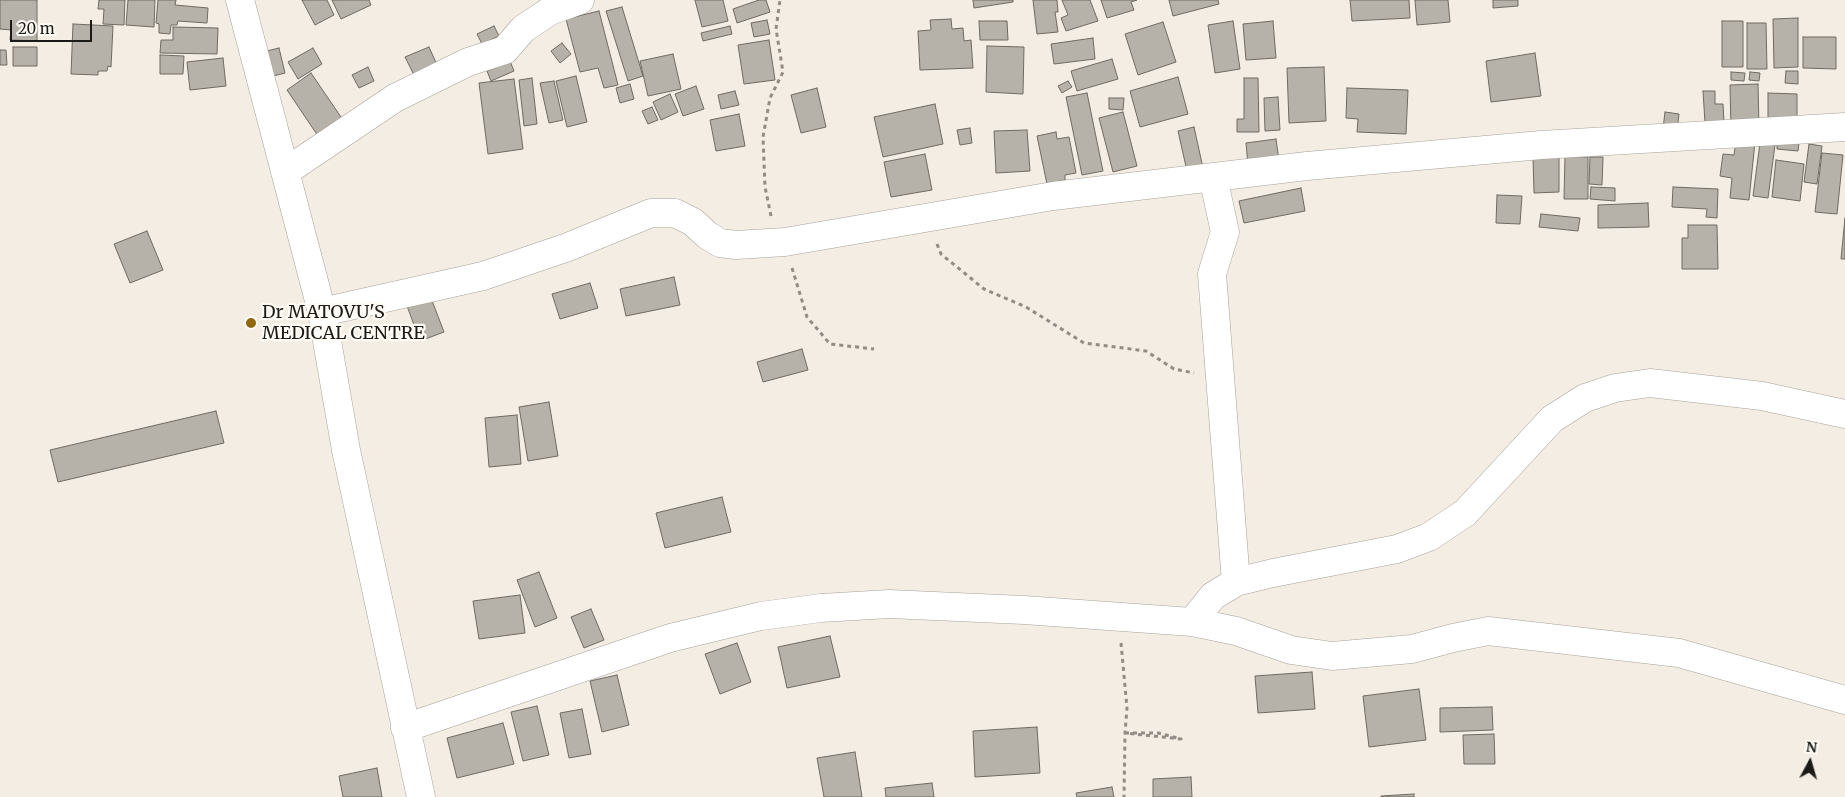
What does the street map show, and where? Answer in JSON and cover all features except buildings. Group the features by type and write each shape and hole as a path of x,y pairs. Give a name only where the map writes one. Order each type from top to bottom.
{"street":[{"path":"240,0 322,312 346,450 421,797"},
{"path":"285,172 396,98 468,62 505,50 522,29 550,11 580,0"},
{"path":"322,312 483,276 568,247 651,213 675,213 693,222 707,236 720,243 736,245 785,242 1053,196 1307,166 1541,145 1845,126"},
{"path":"1213,177 1225,232 1212,274 1236,582"},
{"path":"1192,622 1213,596 1236,582 1398,549 1429,537 1465,513 1552,419 1585,398 1615,388 1650,383 1762,396 1845,414"},
{"path":"405,728 670,638 762,616 821,608 888,604 1024,610 1192,622 1236,631 1291,650 1332,656 1412,649 1488,631 1679,653 1845,700"}],"path":[{"path":"780,0 776,29 783,72 770,98 763,137 765,187 772,223 785,242 807,317 830,344 874,349"},
{"path":"928,217 941,254 984,289 1026,307 1084,343 1146,351 1174,369 1221,379"},
{"path":"1118,618 1127,708 1124,797"},
{"path":"1125,733 1158,733 1181,739 1153,736 1125,733"}],"place":[{"name":"Dr MATOVU'S MEDICAL CENTRE","path":"251,323"}]}
